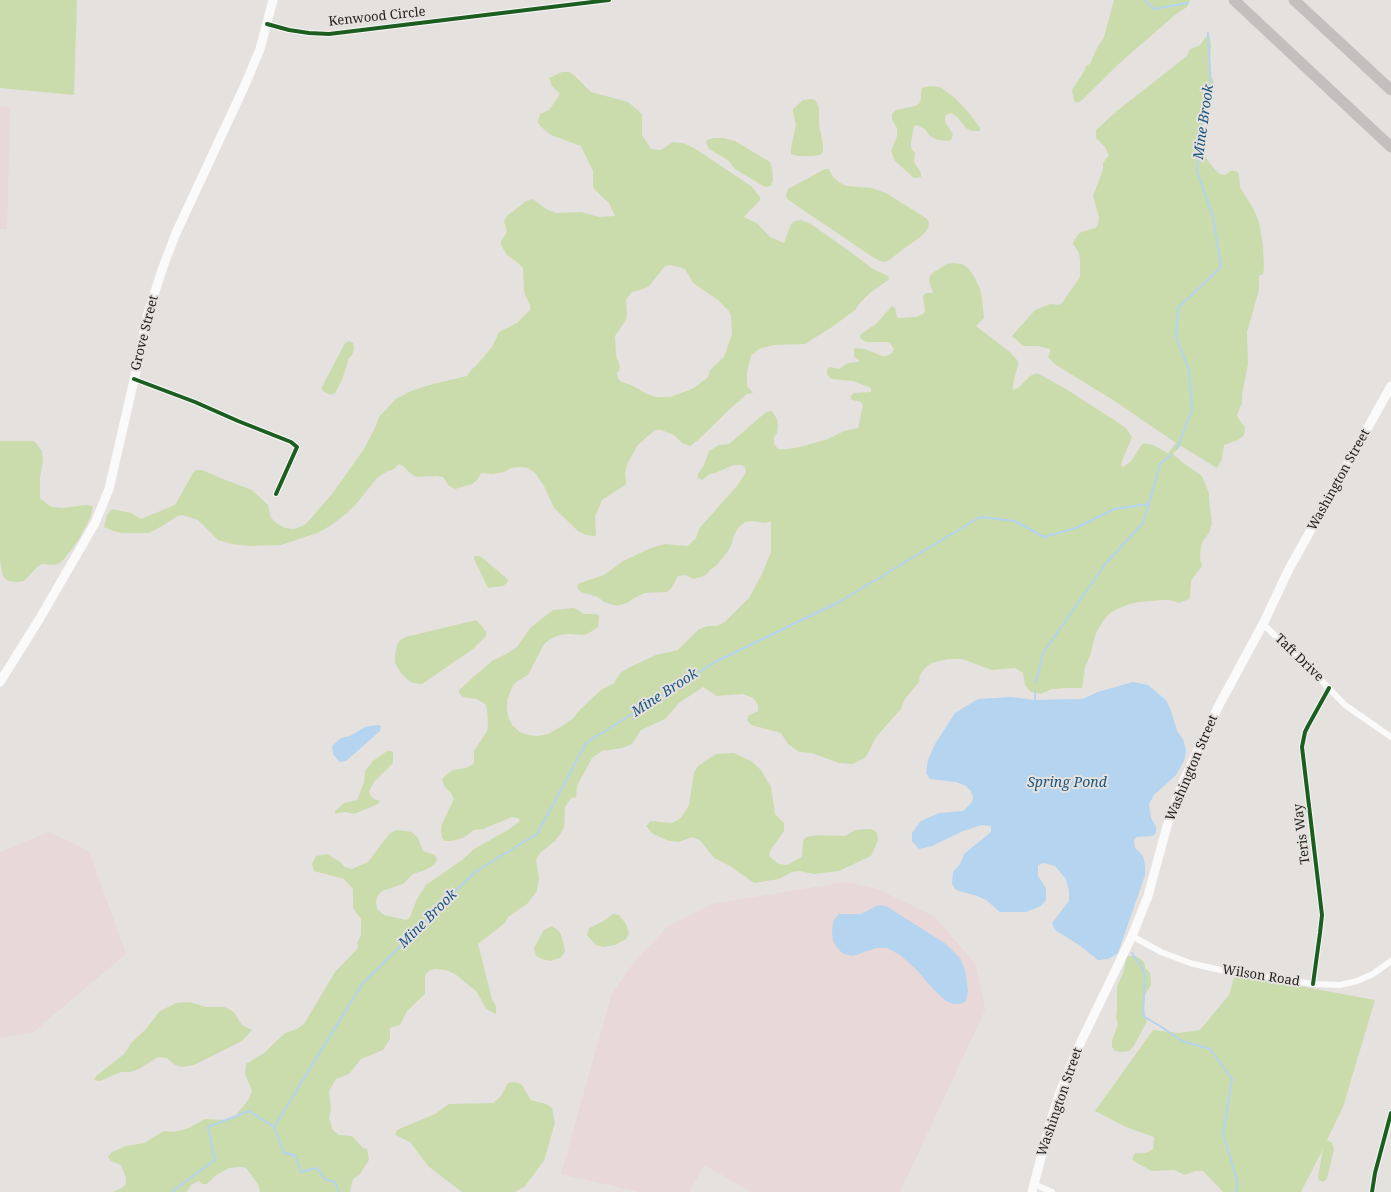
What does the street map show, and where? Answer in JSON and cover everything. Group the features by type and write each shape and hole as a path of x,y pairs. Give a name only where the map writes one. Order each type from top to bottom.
{"highway":[{"path":"1234,0 1391,147"},
{"path":"1294,0 1391,90"}],"main road":[{"name":"Grove Street","path":"0,682 40,618 49,600 95,523 109,489 148,313 166,258 260,49 273,0"},
{"name":"Washington Street","path":"1033,1188 1056,1104 1078,1048 1132,936 1148,896 1167,826 1183,782 1218,707 1263,624 1289,569 1391,386"}],"street":[{"name":"Kenwood Circle","path":"267,24 289,30 330,34 609,0"},
{"path":"134,379 195,402 291,442 297,447 276,494"},
{"name":"Taft Drive","path":"1263,624 1345,705 1391,737"},
{"name":"Teris Way","path":"1312,984 1322,915 1302,747 1305,732 1329,688"},
{"name":"Wilson Road","path":"1132,936 1171,956 1195,964 1220,970 1312,984 1336,985 1357,981 1373,974 1391,961"},
{"path":"1372,1192 1375,1173 1391,1113"},
{"path":"1033,1188 1052,1192"}],"shaded area":[{"path":"0,106 10,107 7,229 0,229"},
{"path":"49,832 89,851 126,954 32,1033 0,1038 0,852"},
{"path":"846,882 877,889 934,916 976,965 985,1010 900,1192 752,1192 704,1165 689,1192 639,1192 561,1174 612,993 636,960 668,926 712,904"}],"green space":[{"path":"0,0 77,0 74,95 0,88"},
{"path":"1114,0 1190,1 1187,7 1175,15 1123,60 1081,101 1077,103 1074,101 1072,90 1086,66 1090,64 1104,37"},
{"path":"1208,36 1210,38 1211,46 1209,71 1214,82 1210,92 1210,97 1204,106 1201,129 1201,148 1210,164 1218,173 1223,175 1230,171 1236,171 1239,174 1240,187 1254,210 1259,222 1263,246 1264,268 1263,274 1259,276 1259,290 1247,332 1248,364 1242,395 1242,403 1237,415 1245,427 1244,435 1238,440 1224,445 1222,459 1217,468 1181,446 1173,454 1202,476 1209,493 1212,523 1209,533 1201,546 1200,558 1202,566 1191,581 1189,599 1179,603 1170,600 1138,602 1117,609 1109,614 1096,633 1090,656 1085,667 1082,688 1052,689 1041,694 1031,692 1025,685 1023,673 1015,668 992,670 962,659 948,659 932,663 925,668 920,675 919,682 904,700 901,709 876,737 866,757 853,764 839,763 812,753 799,752 788,744 781,733 751,725 747,720 748,716 758,711 758,705 753,698 743,694 717,696 703,687 679,703 665,719 641,730 632,744 622,748 602,751 592,758 577,786 576,798 572,797 565,807 564,827 561,833 555,841 540,853 536,860 539,878 537,891 527,904 508,917 505,923 478,944 492,999 496,1006 496,1014 486,1009 477,992 455,974 446,970 435,969 429,971 425,975 425,994 407,1011 400,1025 390,1028 390,1039 383,1050 361,1059 349,1074 336,1079 329,1091 331,1109 329,1118 333,1130 339,1135 352,1136 363,1148 367,1149 369,1160 360,1174 353,1179 351,1192 260,1192 258,1184 246,1168 241,1167 229,1168 215,1176 207,1184 202,1184 199,1181 191,1185 187,1192 113,1192 122,1188 126,1184 126,1178 121,1165 111,1161 108,1157 112,1152 126,1146 144,1143 164,1131 174,1132 189,1128 205,1119 225,1120 236,1115 249,1099 252,1091 245,1074 246,1064 264,1053 285,1033 297,1029 304,1024 335,972 358,948 357,943 361,935 361,919 353,908 353,889 344,879 314,871 312,864 316,856 327,854 339,861 345,867 352,869 368,862 390,833 397,830 412,832 418,838 423,851 435,855 437,860 434,865 413,874 403,884 382,891 377,897 376,902 377,909 384,915 406,920 410,917 417,899 426,885 462,860 474,849 508,830 520,821 518,818 512,817 483,829 474,830 463,838 445,841 442,838 442,824 454,799 451,793 444,786 442,779 453,770 466,768 472,765 474,762 474,751 487,731 488,726 487,709 485,704 476,699 463,697 459,693 459,690 492,661 517,647 530,628 553,610 574,608 584,614 599,615 598,627 589,633 584,635 560,635 550,639 544,644 528,675 516,682 512,687 507,701 507,709 512,725 520,732 528,735 538,736 548,734 574,718 577,713 601,690 614,683 620,673 656,655 678,650 699,629 708,626 717,626 726,621 749,598 762,574 771,552 771,521 766,523 752,521 745,522 739,527 734,535 728,551 717,565 707,574 693,579 686,575 678,576 671,589 667,592 645,593 627,603 617,606 604,602 598,597 581,592 577,585 604,575 623,561 651,548 665,544 687,546 691,543 696,538 699,529 736,487 746,472 745,467 742,465 734,465 710,474 702,480 698,478 698,474 704,465 709,451 719,445 729,444 766,412 772,411 777,419 778,426 777,433 774,437 774,444 778,449 800,447 828,439 844,431 858,428 863,405 861,402 852,400 850,396 854,393 871,392 871,388 853,381 831,379 827,374 827,369 830,367 839,369 848,363 859,362 854,355 855,348 865,349 882,356 887,356 892,353 894,349 890,343 866,342 860,338 861,334 876,324 892,306 895,308 897,317 899,318 915,317 923,314 925,311 923,296 926,293 933,293 929,281 930,276 934,272 947,264 953,263 962,264 968,268 974,276 980,289 984,318 976,326 1011,353 1018,361 1013,390 1018,388 1030,376 1037,373 1066,389 1126,428 1132,437 1121,466 1124,467 1131,461 1144,443 1153,445 1168,453 1176,443 1113,400 1056,365 1048,357 1050,349 1038,346 1023,346 1012,336 1035,310 1050,304 1058,305 1062,303 1080,277 1079,253 1073,242 1079,233 1095,228 1098,225 1099,217 1093,196 1103,170 1103,163 1109,155 1105,147 1096,138 1096,130 1118,110 1187,56 1190,49 1199,46"},
{"path":"562,72 569,72 591,92 628,102 642,115 642,135 651,149 661,150 673,142 683,143 694,148 751,186 760,197 760,200 744,217 758,224 770,237 784,243 791,224 795,221 801,220 811,224 873,269 888,276 889,279 871,292 855,310 805,344 774,345 759,349 751,356 747,373 747,386 753,393 747,394 690,446 682,443 674,435 661,430 655,430 648,436 638,445 628,462 625,473 625,485 602,500 595,517 595,536 586,535 578,531 554,508 544,486 535,473 528,468 511,468 504,472 493,474 481,473 478,479 472,484 455,489 449,486 443,477 416,477 399,464 394,469 377,478 357,503 330,526 317,533 281,545 250,546 232,544 218,540 198,520 183,515 178,516 149,533 121,533 104,527 107,515 112,509 131,513 141,519 175,505 196,470 202,470 252,490 268,505 271,518 285,528 294,529 305,525 332,494 364,449 379,417 396,399 411,391 467,376 492,347 499,332 517,323 530,310 530,305 524,291 523,268 507,255 501,245 501,241 507,232 504,221 507,216 526,201 533,199 546,209 556,213 581,212 599,217 615,216 609,203 593,187 593,171 581,146 551,135 540,126 538,122 540,114 549,110 560,94 552,86 549,78","holes":["671,265 685,269 693,283 718,300 728,310 731,315 732,334 724,357 710,370 708,377 694,388 684,392 670,397 656,397 620,381 617,373 620,367 616,355 615,336 626,320 626,300 632,292 649,286 665,266"]},
{"path":"930,86 940,87 955,98 970,114 980,128 980,131 972,131 966,128 957,117 951,113 946,115 945,119 945,122 953,134 949,141 938,140 930,136 925,129 917,125 914,126 911,148 915,153 914,162 921,173 921,177 914,178 895,161 892,154 891,151 897,136 897,128 892,120 892,114 896,110 919,104 922,88"},
{"path":"803,100 815,100 819,107 819,125 823,152 820,155 812,156 798,156 791,154 796,125 793,109"},
{"path":"724,138 735,141 770,162 773,179 771,186 765,187 735,169 728,160 709,149 706,143 707,140"},
{"path":"825,169 829,169 833,177 840,183 847,186 872,188 886,193 926,218 929,222 928,228 923,235 886,262 874,258 787,199 786,195 788,189"},
{"path":"349,341 353,343 354,349 352,355 349,358 342,380 335,393 331,395 322,390 322,387 345,343"},
{"path":"0,441 33,441 42,451 43,460 40,478 40,498 47,504 52,507 62,508 86,505 92,506 93,508 90,518 78,541 64,559 55,565 42,564 37,567 24,581 8,581 3,576 0,560"},
{"path":"474,556 479,556 485,560 508,580 507,583 503,586 488,588 474,559"},
{"path":"476,620 486,632 486,636 473,649 422,684 409,681 401,673 395,663 397,645 400,640 406,637"},
{"path":"387,751 393,752 393,763 374,782 369,791 370,795 374,799 380,801 378,804 354,814 345,812 335,814 335,811 344,803 357,800 364,782 365,771 373,761"},
{"path":"734,753 751,761 761,770 771,787 775,814 784,823 784,831 769,854 771,858 779,864 787,865 802,857 803,841 806,837 818,835 845,836 855,830 867,829 872,829 877,833 878,841 871,856 839,871 814,874 800,871 792,872 779,879 754,883 730,866 714,858 700,840 692,837 679,842 669,841 653,834 646,826 651,821 672,823 681,818 689,805 694,772 698,766 716,754"},
{"path":"613,914 619,915 626,924 629,933 626,939 615,945 603,947 596,945 587,935 589,928 602,922"},
{"path":"552,926 560,932 565,952 560,958 550,961 536,956 534,948 544,930"},
{"path":"1127,956 1135,956 1142,960 1145,964 1145,968 1150,973 1151,985 1145,995 1143,1006 1147,1021 1134,1046 1129,1051 1122,1052 1115,1051 1112,1047 1112,1041 1118,1024 1116,1017 1117,987 1123,973"},
{"path":"1235,974 1375,1000 1343,1107 1327,1140 1332,1143 1334,1149 1327,1179 1323,1182 1319,1180 1318,1177 1323,1149 1301,1192 1223,1192 1203,1171 1195,1171 1185,1175 1174,1170 1152,1171 1132,1159 1135,1153 1146,1153 1153,1149 1154,1137 1126,1127 1095,1111 1153,1030 1179,1033 1200,1030 1229,995"},
{"path":"190,1002 206,1007 225,1007 234,1012 242,1025 252,1030 242,1041 194,1065 182,1067 175,1065 167,1058 158,1057 139,1069 130,1072 121,1072 100,1081 94,1080 96,1076 124,1054 131,1043 145,1030 160,1011 176,1003"},
{"path":"514,1082 521,1084 531,1100 546,1104 552,1108 555,1123 544,1161 525,1186 515,1192 462,1192 428,1166 410,1142 395,1135 397,1130 435,1114 449,1104 493,1103 501,1096 508,1083"}],"water":[{"name":"Spring Pond","path":"1133,682 1148,685 1166,700 1177,731 1183,739 1186,750 1184,761 1176,775 1154,795 1149,804 1151,818 1156,827 1156,832 1153,836 1136,837 1134,840 1135,848 1143,856 1145,875 1119,950 1117,954 1108,959 1098,960 1079,945 1055,930 1052,923 1069,901 1069,891 1066,879 1055,866 1044,863 1038,865 1038,876 1046,888 1046,900 1041,906 1026,912 1000,912 986,900 956,890 952,884 953,872 960,864 964,854 991,832 991,826 982,825 963,831 932,846 919,849 912,841 912,833 921,821 939,813 963,811 972,802 973,797 971,791 966,786 956,782 930,779 926,773 928,760 935,744 955,713 978,699 1011,697 1035,700 1082,699 1098,692"},
{"path":"377,725 381,726 380,731 346,761 340,762 333,754 332,746 341,738 350,736 365,727"},
{"path":"878,905 886,906 946,944 960,958 965,970 968,991 966,1001 961,1004 954,1004 946,1001 934,990 916,969 900,955 887,948 876,948 853,956 844,954 839,950 833,941 832,933 833,921 839,914 861,914"}],"waterway":[{"name":"Mine Brook","path":"1145,0 1154,9 1188,3"},
{"name":"Mine Brook","path":"1177,448 1192,410 1189,370 1176,337 1178,308 1221,267 1213,217 1197,171 1203,113 1211,88 1208,33"},
{"name":"Mine Brook","path":"274,1127 362,984 475,872 537,834 586,743 715,662 839,602 980,517 1015,521 1044,537 1076,528 1114,509 1149,504 1160,464 1171,455"},
{"path":"1036,682 1043,653 1106,563 1143,523 1149,504"},
{"path":"1035,692 1035,701"},
{"path":"1132,953 1145,973 1143,1016 1182,1041 1210,1049 1232,1079 1223,1133 1238,1184 1236,1192"},
{"path":"171,1192 215,1160 208,1127 249,1111 274,1127"},
{"path":"274,1127 284,1153 295,1155 301,1172 317,1168 325,1179 335,1182 339,1192"}],"cycle path":[{"path":"267,24 289,30 329,34 609,0"},
{"path":"134,379 195,402 291,442 297,447 276,494"},
{"path":"1313,984 1322,915 1302,747 1305,732 1329,688"},
{"path":"1372,1192 1375,1173 1391,1113"}]}
